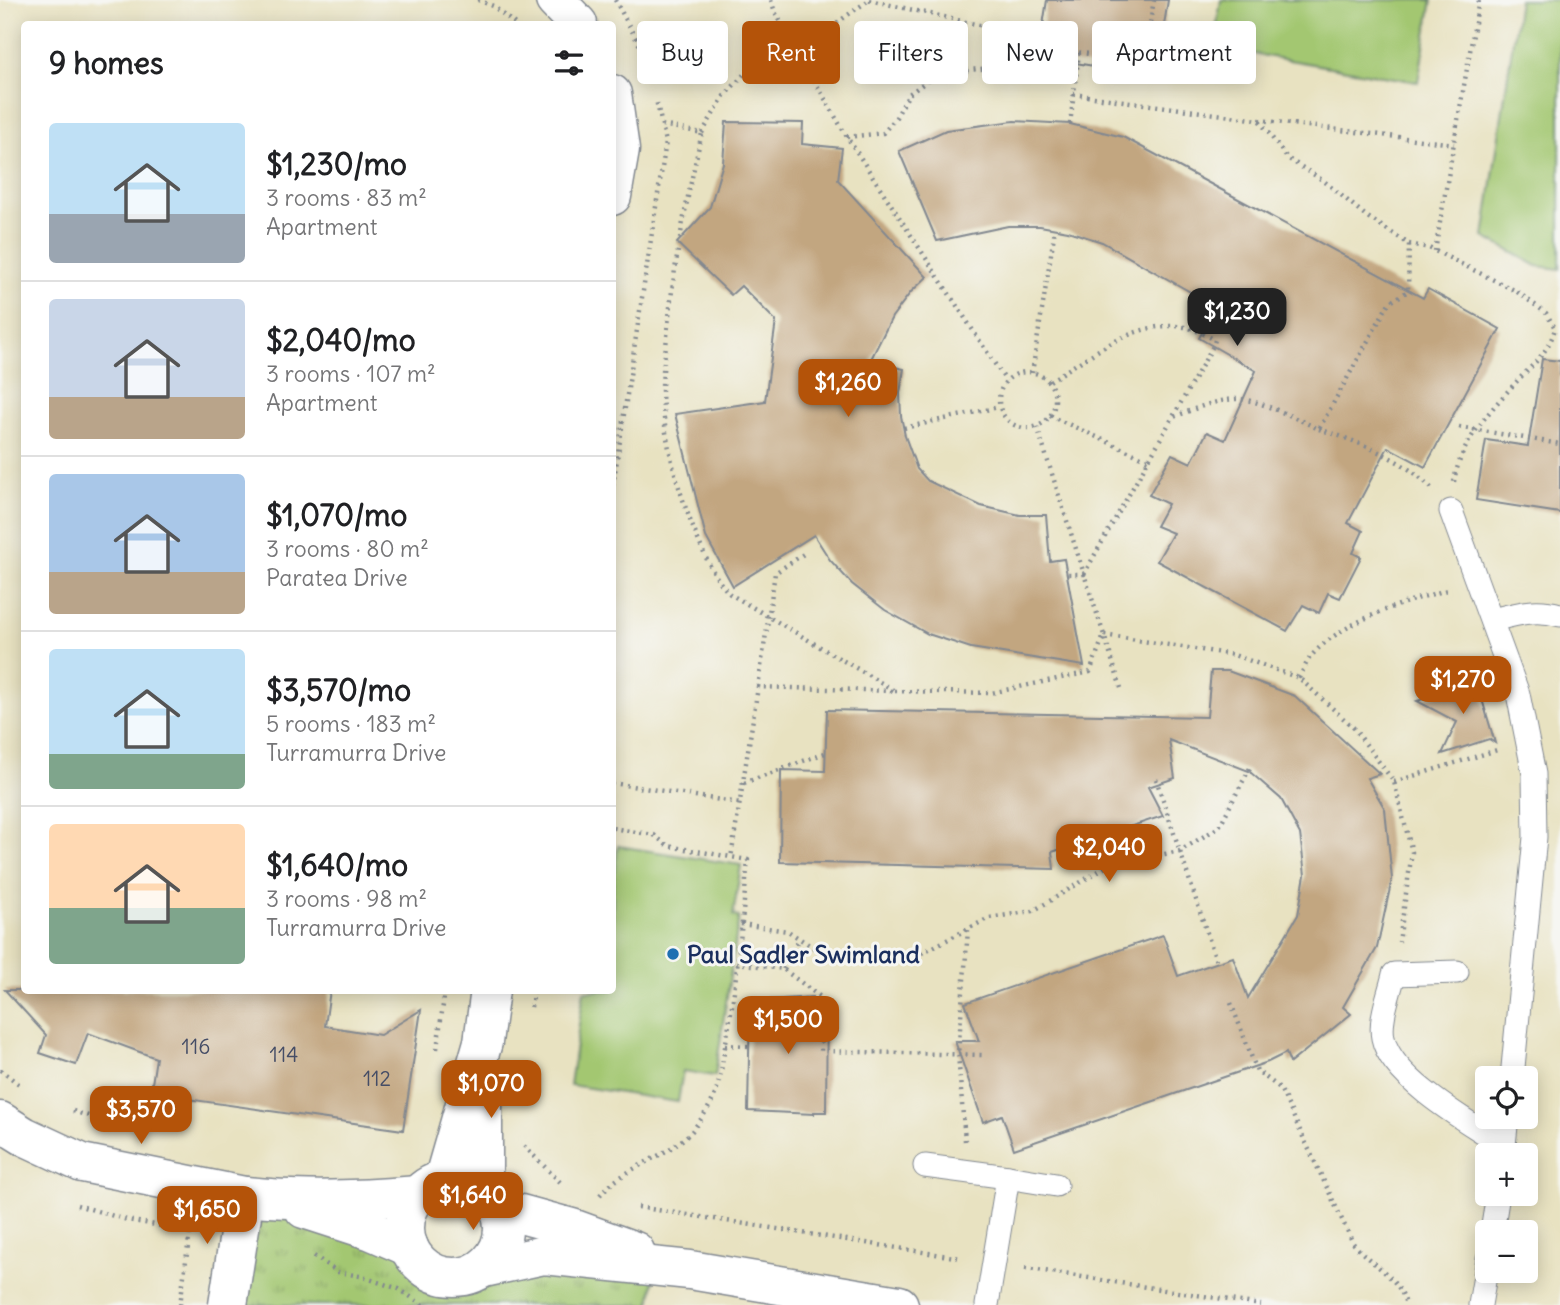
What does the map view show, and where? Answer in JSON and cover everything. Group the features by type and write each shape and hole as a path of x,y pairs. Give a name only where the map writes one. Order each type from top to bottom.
{"street":[{"path":"555,0 575,21"},
{"path":"616,122 620,150 616,173"},
{"path":"490,994 482,1042 430,1188 406,1219 408,1247 422,1265 441,1276 464,1276 484,1268 544,1255 690,1270 899,1305"},
{"path":"482,1042 491,1198 503,1224 502,1241 484,1268"},
{"path":"0,1121 24,1136 82,1163 259,1198 372,1231 408,1247"},
{"path":"259,1198 382,1198 456,1180 470,1182 491,1198 690,1270"},
{"path":"228,1305 259,1198"}],"lane":[{"path":"1451,511 1518,694 1534,774 1535,838 1513,1066"},
{"path":"1492,621 1525,611 1547,611 1560,615"},
{"path":"1457,972 1394,974 1382,1034 1388,1051 1416,1084 1493,1143"},
{"path":"925,1166 1056,1185"},
{"path":"987,1305 1008,1177"},
{"path":"1480,1305 1484,1283"}],"path":[{"path":"478,0 493,6 512,21"},
{"path":"614,0 637,41"},
{"path":"771,0 782,21"},
{"path":"839,21 869,0 982,26"},
{"path":"846,137 883,133 909,94 931,78 968,70 1041,64 1056,49 1143,62 1154,0"},
{"path":"1435,251 1479,0"},
{"path":"1070,124 1079,53"},
{"path":"742,77 724,96 702,133 684,215 670,301 662,391 670,450 681,495 718,582 730,594 895,691"},
{"path":"816,84 846,137 1006,381"},
{"path":"616,467 666,142 654,91"},
{"path":"1073,94 1454,144"},
{"path":"1259,120 1287,158 1324,181 1366,216 1409,244 1435,251 1516,290 1546,313 1555,328 1552,342 1538,360 1474,430 1455,477 1451,511"},
{"path":"662,125 702,133"},
{"path":"1032,373 1055,229"},
{"path":"1319,429 1390,303 1408,290 1409,244"},
{"path":"1048,382 1130,334 1158,326 1188,327 1215,340 1084,574"},
{"path":"1023,373 1032,373 1048,382 1055,398 1054,407 1050,415 1037,427 1018,427 1009,423 999,407 999,398 1006,381 1023,373"},
{"path":"1173,417 1209,404 1239,399 1281,411 1319,429 1357,441 1420,476 1451,511"},
{"path":"904,428 999,407"},
{"path":"1050,415 1148,461"},
{"path":"1037,427 1121,688"},
{"path":"1459,427 1560,444"},
{"path":"731,858 775,573 805,553"},
{"path":"1067,574 1084,574"},
{"path":"1299,678 1312,655 1338,635 1374,615 1477,581"},
{"path":"758,687 991,693 1090,672 1104,635"},
{"path":"1104,635 1234,655 1299,678 1353,727 1394,782 1412,852 1394,974"},
{"path":"1394,782 1528,740"},
{"path":"743,784 825,753"},
{"path":"741,924 788,931 823,954 903,958 923,954 989,918 1033,911 1110,865 1180,851 1219,827 1252,764"},
{"path":"1156,779 1216,960"},
{"path":"616,784 740,803"},
{"path":"609,1202 596,1200 619,1176 662,1153 694,1128 712,1100 722,1069 748,860 668,846 654,835 616,829"},
{"path":"968,930 958,1054 968,1172"},
{"path":"783,968 799,938"},
{"path":"736,963 783,968 823,999 821,1051 983,1055"},
{"path":"1231,1003 1257,1071 1280,1088 1353,1243 1392,1279 1403,1292 1406,1305"},
{"path":"725,1045 749,1046"},
{"path":"0,1070 27,1088"},
{"path":"68,1109 131,1129"},
{"path":"548,1171 565,1187"},
{"path":"635,1206 1261,1305"},
{"path":"180,1305 190,1231"},
{"path":"310,1254 338,1272 399,1289 423,1305"}],"green space":[{"path":"1221,0 1432,0 1418,82 1256,54 1256,21 1217,21"},
{"path":"1519,0 1560,0 1560,269 1537,266 1484,237"},
{"name":"Paul Sadler Swimland","path":"618,846 741,865 733,916 739,917 715,1076 683,1071 678,1102 570,1085 584,994 616,994"},
{"path":"245,1196 416,1259 429,1269 448,1276 656,1267 650,1305 229,1305"}],"building":[{"path":"1047,0 1168,0 1165,21 1092,21 1092,66 1078,63 1078,21 1044,21"},
{"path":"1014,121 1070,124 1123,137 1423,298 1428,289 1500,329 1425,467 1388,447 1348,523 1363,531 1353,553 1361,557 1340,598 1328,593 1319,613 1303,605 1287,631 1157,561 1173,533 1156,526 1168,504 1149,495 1172,454 1191,463 1207,432 1225,440 1256,371 1199,338 1217,307 1102,242 1068,231 1040,226 1008,226 937,241 899,151 946,130"},
{"path":"726,122 803,123 802,144 842,148 838,180 927,277 911,292 892,317 870,361 904,369 900,393 905,436 917,469 928,481 981,506 1020,515 1046,515 1050,561 1064,559 1084,666 971,648 928,634 885,610 852,584 830,560 814,535 733,586 706,537 675,414 765,401 776,321 741,286 731,295 677,243 710,207 723,163"},
{"path":"1542,359 1560,361 1560,513 1476,500 1486,440 1528,446"},
{"path":"1211,671 1228,671 1295,696 1380,774 1367,778 1385,809 1392,879 1377,948 1343,1007 1351,1014 1290,1063 1286,1053 1268,1062 1014,1149 1002,1115 983,1122 955,1041 979,1041 965,1003 1163,935 1178,976 1233,957 1248,998 1298,915 1305,875 1300,834 1281,799 1249,771 1169,740 1175,778 1148,787 1163,816 1052,852 1054,869 780,862 781,770 825,771 827,710 1207,717"},
{"path":"1476,679 1495,743 1489,739 1442,754 1457,722 1417,701 1474,683"},
{"path":"5,990 21,990 21,994 329,994 325,1026 380,1035 421,1010 403,1130 173,1097 174,1087 152,1084 156,1058 88,1033 76,1065 40,1053 46,1035"},
{"path":"812,997 812,1003 827,1003 826,1112 814,1114 748,1111 750,1001"}],"place":[{"name":"Paul Sadler Swimland","path":"673,954"}]}
